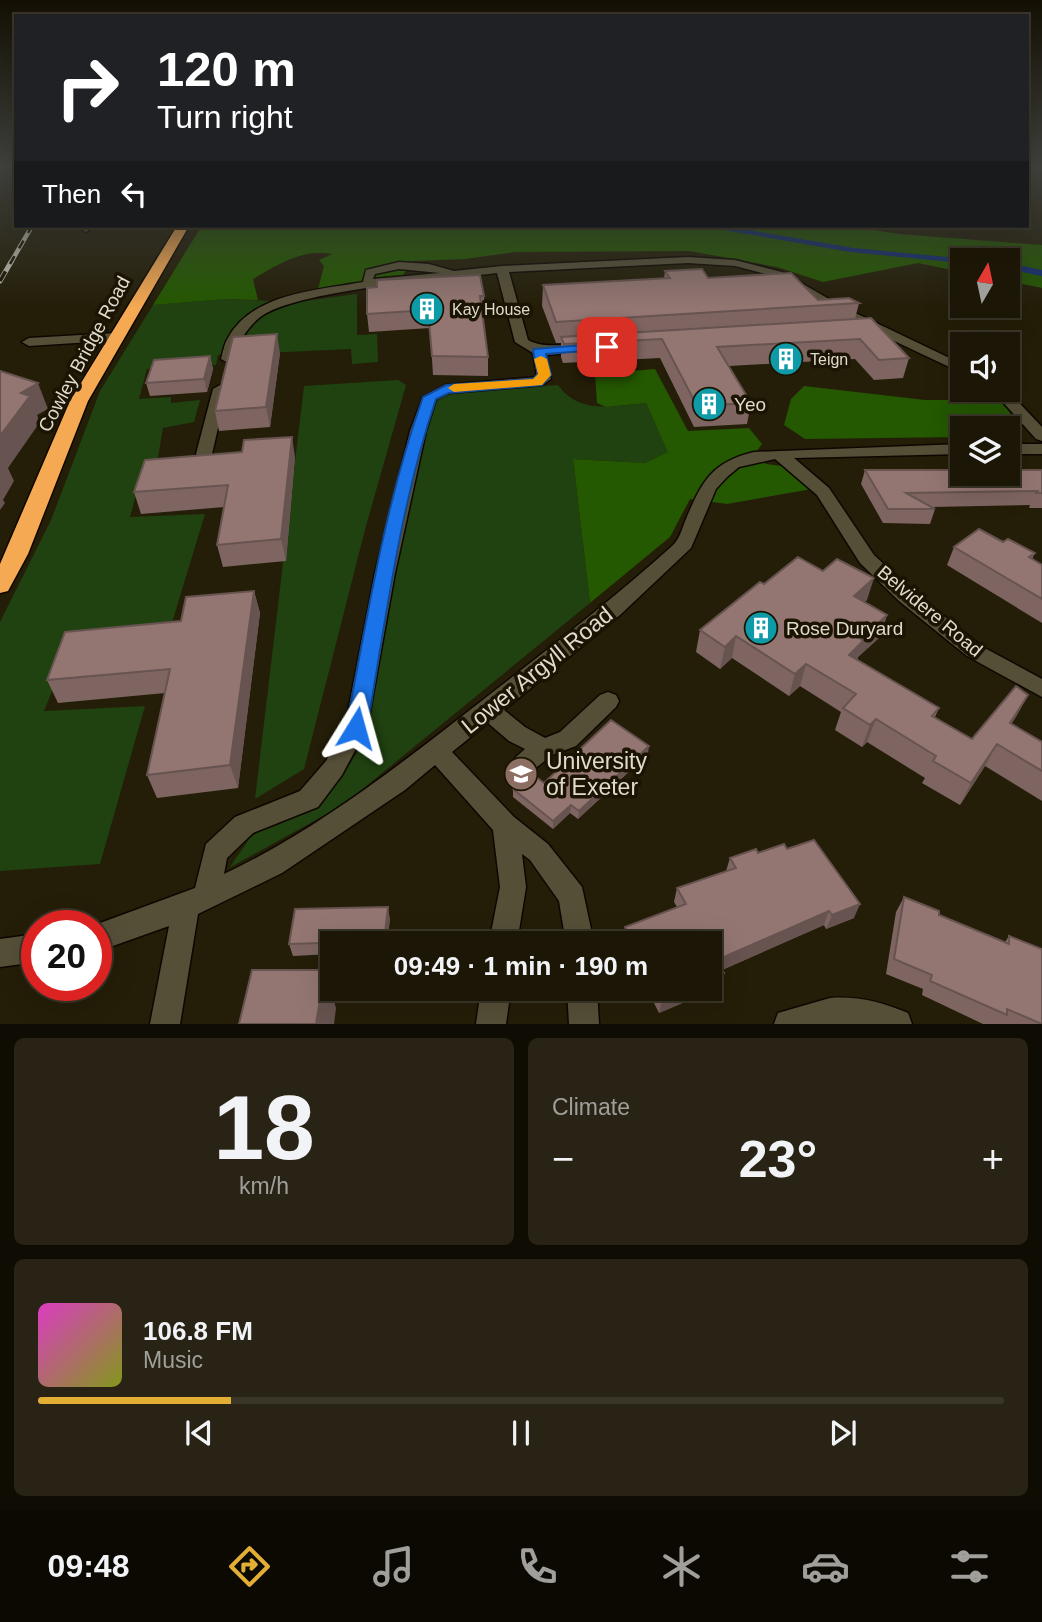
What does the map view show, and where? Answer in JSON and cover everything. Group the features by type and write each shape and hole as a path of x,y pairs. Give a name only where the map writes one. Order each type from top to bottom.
{"highway":[{"name":"Cowley Bridge Road","path":"0,585 17,554 79,401 162,256 182,228"}],"street":[{"path":"204,454 230,347 242,327 256,314 284,302 371,284 502,269 688,260 735,263 778,274 839,310 950,363"},
{"path":"502,269 522,342 539,351 593,348"},
{"path":"856,331 882,330"},
{"path":"29,342 116,337"},
{"path":"165,1024 196,901 215,852 244,825 309,799 334,768 356,728 385,573 427,401 434,393 446,389 541,381 545,375 539,351"},
{"path":"1010,402 1042,436"},
{"name":"Lower Argyll Road","path":"112,932 196,901 273,864 396,783 613,610 685,544 708,487 720,473 733,464 754,457 779,454 950,449"},
{"path":"1020,449 1042,449"},
{"name":"Belvidere Road","path":"779,454 823,492 867,559 906,596 974,651 1042,689"},
{"path":"524,764 544,748 568,739 608,701"},
{"path":"487,709 517,734 544,748"},
{"path":"437,750 455,773 505,825 539,852 572,896 578,931"},
{"path":"505,825 513,887 505,931"},
{"path":"0,953 21,950"},
{"path":"491,1024 494,1001"},
{"path":"583,1001 584,1024"},
{"path":"789,1024 814,1014 846,1010 880,1016 897,1024"}],"green space":[{"path":"200,228 860,228 900,234 1042,245 1042,288 1020,283 1020,248 950,248 950,270 918,263 823,282 777,267 690,251 515,252 465,259 414,261 401,277 318,289 324,266 319,260 332,254 311,253 291,259 253,279 258,300 227,299 153,305"},
{"path":"357,294 357,335 377,334 378,362 352,364 351,349 218,355 216,365 147,369 139,399 171,397 171,403 200,400 194,422 163,428 156,469 143,470 130,517 205,514 171,626 77,630 44,711 145,706 100,864 0,871 0,622 51,520 100,391 153,305 227,299 296,302"},
{"path":"655,369 688,431 749,428 762,444 757,451 766,464 789,467 812,489 727,504 690,499 670,537 590,603 573,459 645,463 668,452 646,403 606,407 597,403 595,374"},
{"path":"398,380 406,385 366,526 304,769 255,799 304,386"},
{"path":"558,385 567,395 587,405 609,407 646,403 669,452 645,463 573,459 590,603 343,805 229,868 250,838 270,823 319,803 347,769 365,739 399,551 433,404 444,396 456,393"},
{"path":"804,386 925,400 1002,402 1013,416 950,416 950,437 805,439 784,425 791,399"}],"building":[{"path":"702,269 708,278 791,273 818,300 849,298 859,303 556,322 543,285 670,278 665,271"},
{"path":"480,275 488,357 432,356 428,310 367,314 367,288 377,287 377,280"},
{"path":"871,318 909,358 879,360 860,339 717,347 751,403 697,406 662,339 564,344 561,337"},
{"path":"277,334 266,407 215,411 233,337"},
{"path":"210,356 204,379 146,383 154,360"},
{"path":"0,371 38,383 21,393 30,396 0,436"},
{"path":"292,437 281,539 217,545 228,485 134,492 145,460 242,452 244,440"},
{"path":"865,470 950,470 950,486 1020,486 1020,470 1042,470 1042,493 906,493 935,509 888,509"},
{"path":"979,529 1003,542 1008,539 1035,553 1029,557 1042,565 1042,599 954,547"},
{"path":"798,557 823,571 837,559 874,578 854,596 887,615 861,639 863,641 849,655 939,708 932,716 972,739 1016,686 1028,695 1010,723 1042,742 1042,771 997,744 971,783 933,761 936,756 876,719 870,725 843,708 856,694 806,664 795,674 736,636 725,647 700,630 760,582 764,584"},
{"path":"254,591 230,765 147,775 170,669 47,680 65,632 181,621 186,597"},
{"path":"611,720 649,746 579,811 571,805 553,821 513,789 531,773 544,783"},
{"path":"814,840 860,904 832,915 829,911 722,958 722,931 627,931 625,927 686,904 677,888 736,868 730,858 756,849 758,853 784,844 787,849"},
{"path":"904,897 939,911 939,915 1009,944 1009,936 1042,949 1042,1024 1007,1009 1007,1015 930,981 932,975 894,959"},
{"path":"388,907 385,931 320,931 320,943 289,944 295,909"},
{"path":"252,970 320,970 320,1000 316,1024 239,1024"}],"waterway":[{"path":"725,228 852,250 950,260"},
{"path":"1020,268 1042,273"}],"railway":[{"path":"10,264 31,228"},
{"path":"0,281 11,262"}],"slow traffic":[{"path":"454,388 537,382 544,379 545,375 541,359"}],"place":[{"name":"Kay House","path":"427,309"},
{"name":"Teign","path":"786,359"},
{"name":"Yeo","path":"709,404"},
{"name":"Rose Duryard","path":"761,628"},
{"name":"University of Exeter","path":"521,774"}],"route":[{"path":"356,728 385,573 427,401 434,393 446,389 537,382 544,379 539,351 607,347"}]}
